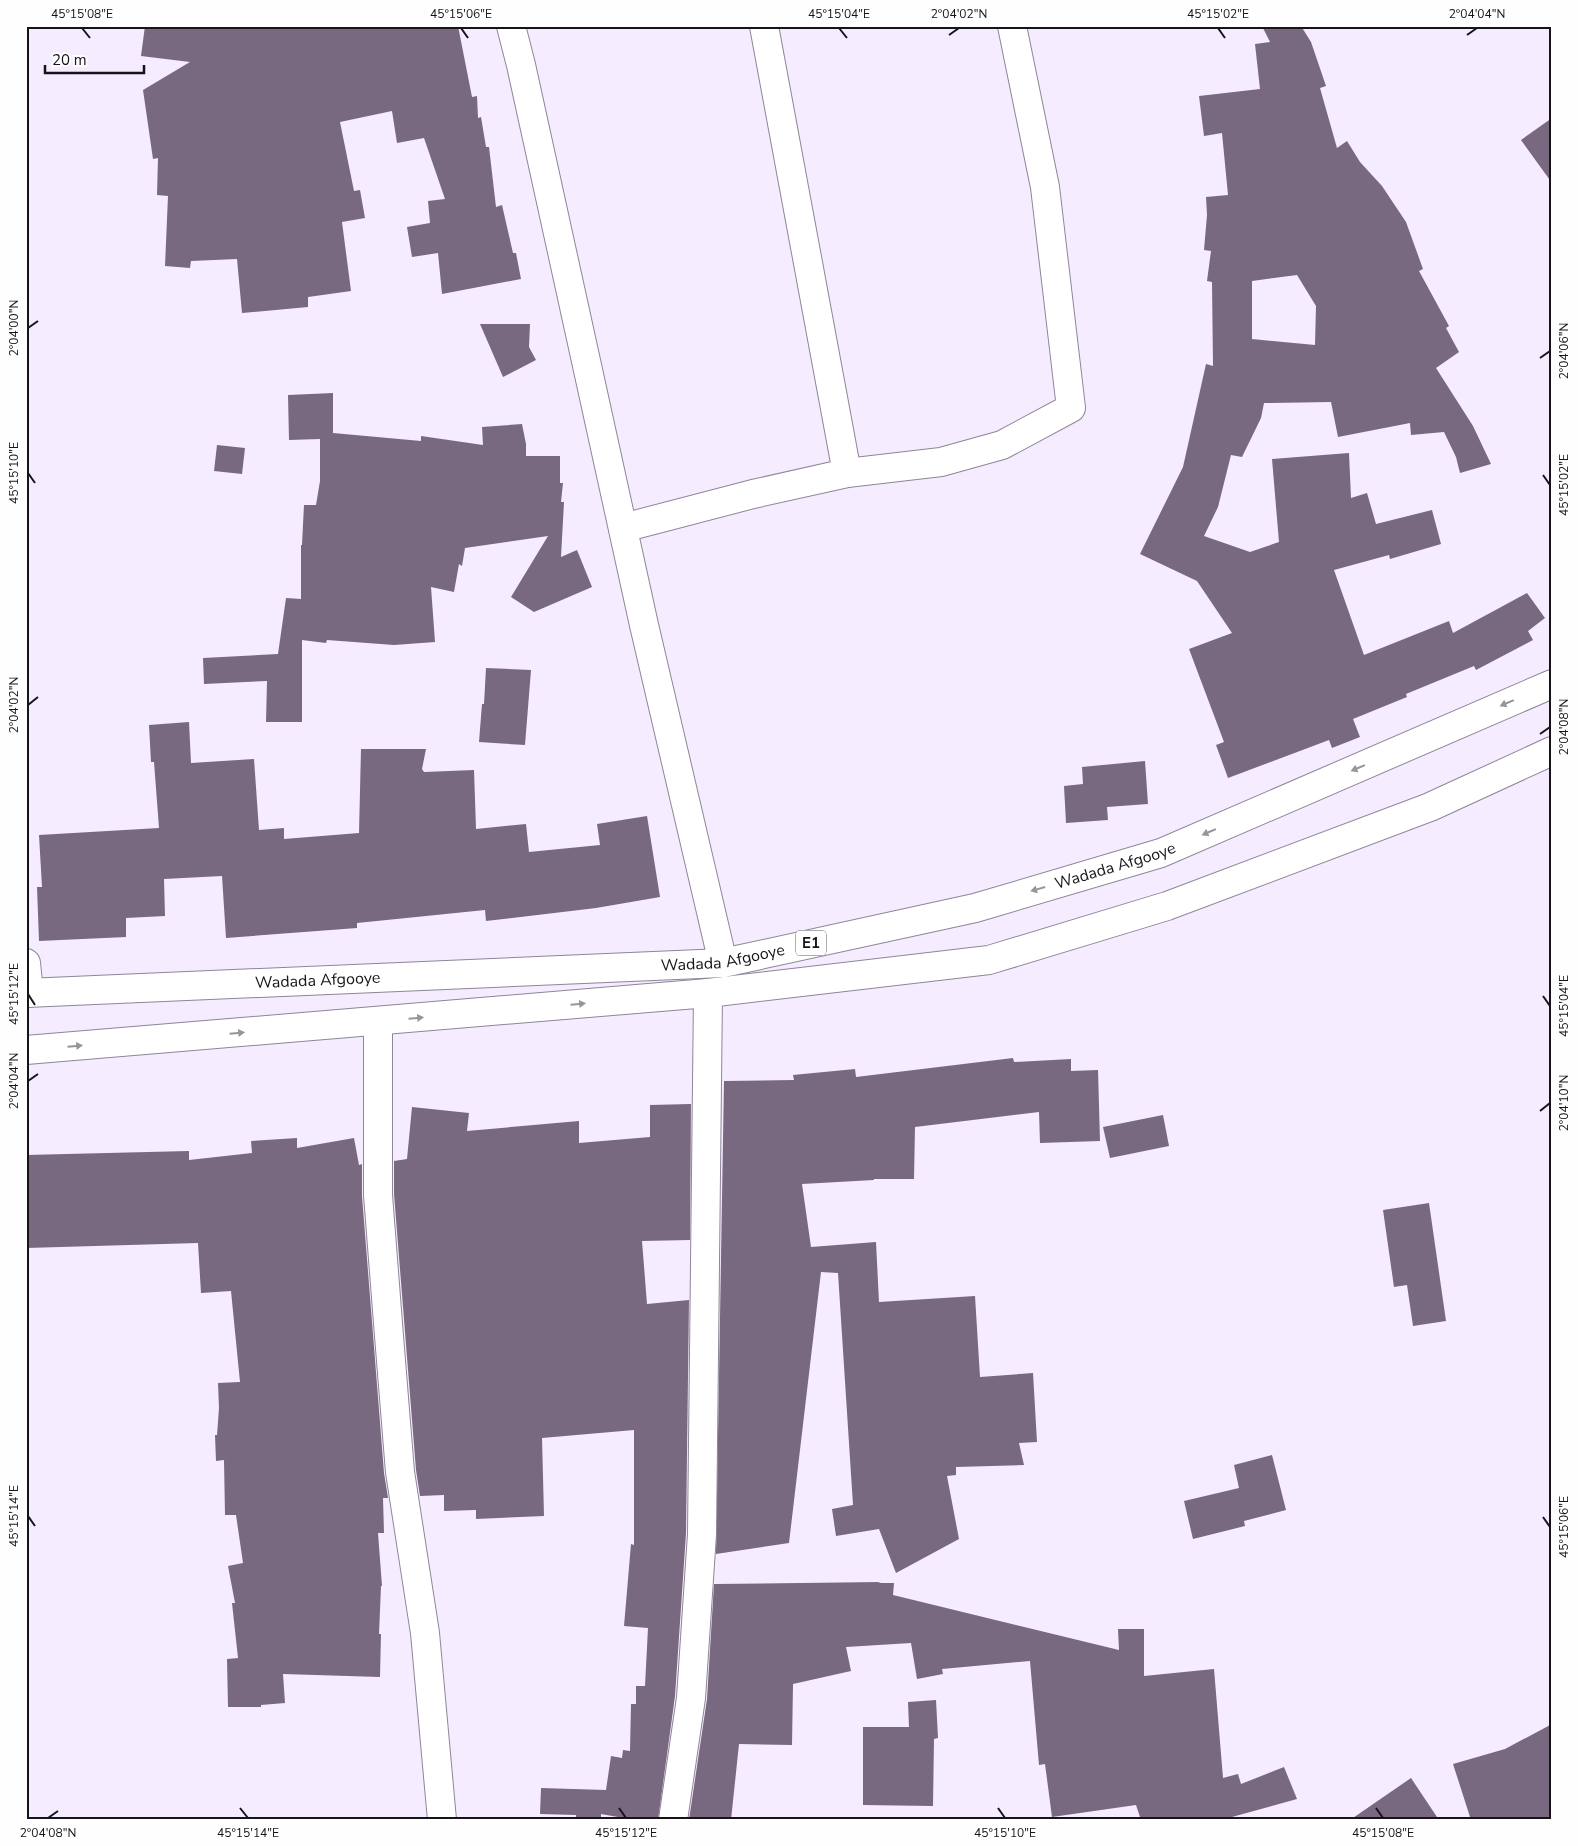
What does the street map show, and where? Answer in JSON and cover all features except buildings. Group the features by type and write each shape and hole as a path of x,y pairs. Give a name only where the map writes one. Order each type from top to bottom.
{"main road":[{"path":"511,26 623,528 723,963"},
{"path":"764,26 847,473"},
{"path":"623,528 753,494 847,473 942,462 1002,445 1071,408 1045,187 1012,26"},
{"name":"Wadada Afgooye","path":"28,993 723,963 975,908 1161,853 1552,684"},
{"name":"Wadada Afgooye","path":"26,1050 708,993 989,960 1167,906 1430,807 1552,751"},
{"path":"26,963 28,993"},
{"path":"673,1820 691,1698 702,1534 708,993"},
{"path":"378,1021 378,1194 388,1336 400,1472 425,1633 442,1820"}]}
